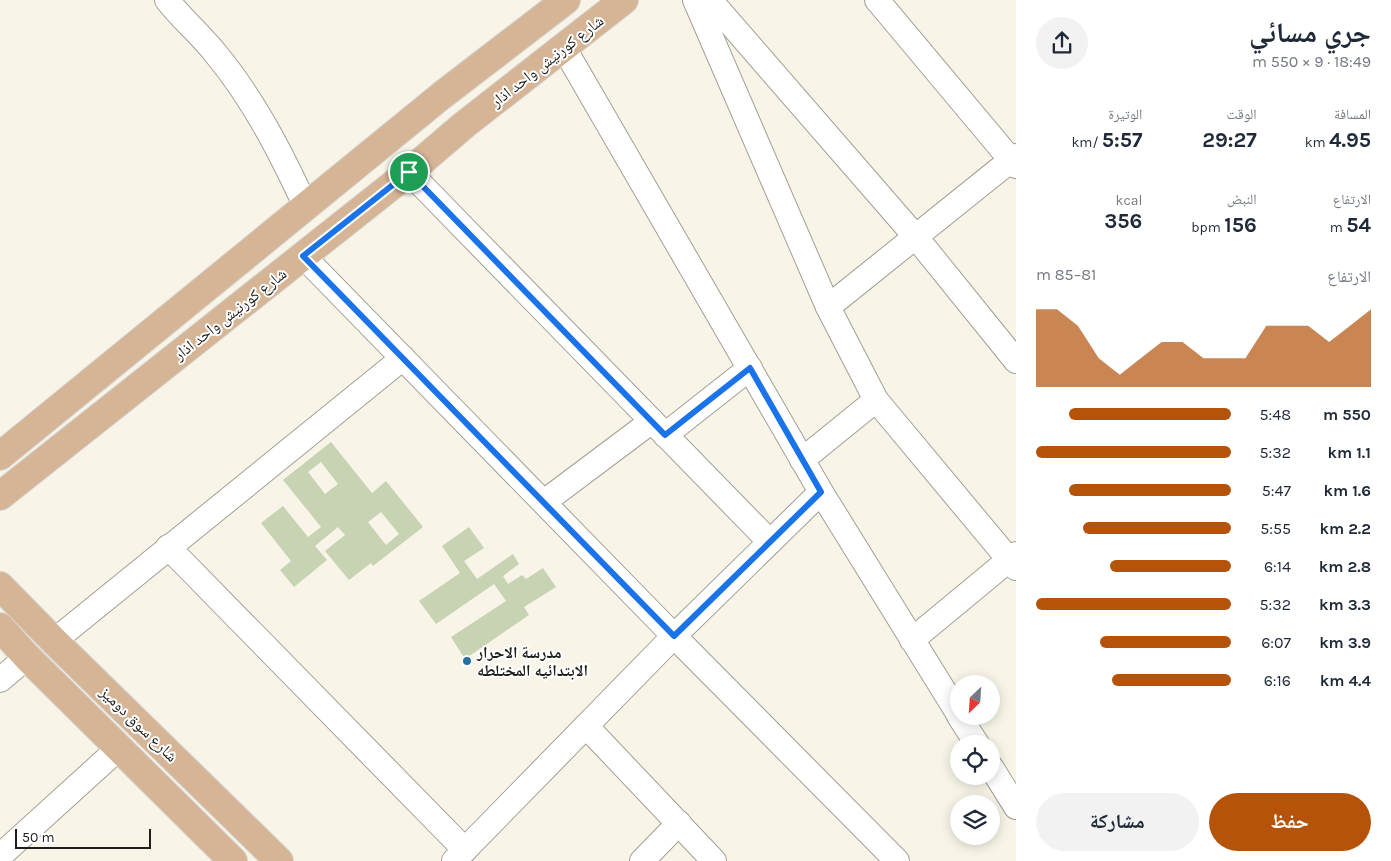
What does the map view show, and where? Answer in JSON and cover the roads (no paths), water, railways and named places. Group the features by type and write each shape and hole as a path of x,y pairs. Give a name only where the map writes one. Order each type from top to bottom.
{"main road":[{"name":"شارع كورنيش واحد اذار","path":"0,456 441,96 566,0"},
{"name":"شارع كورنيش واحد اذار","path":"0,496 409,172 464,125 624,0"},
{"path":"441,96 464,125"},
{"name":"شارع سوق دوميز","path":"0,586 275,860"},
{"name":"شارع سوق دوميز","path":"0,627 27,657 233,861"}],"street":[{"path":"167,0 217,54 257,111 278,148 306,207"},
{"path":"695,0 828,307 876,400 1014,561 912,640"},
{"path":"710,0 915,236 1016,361"},
{"path":"828,307 915,236 1014,161 877,0"},
{"path":"564,48 802,460 950,701"},
{"path":"409,172 770,542"},
{"path":"303,256 897,861"},
{"path":"54,641 403,358"},
{"path":"544,502 750,368"},
{"path":"802,460 876,400"},
{"path":"168,547 460,855 674,636 821,492"},
{"path":"0,680 27,657"},
{"path":"586,726 714,861"},
{"path":"8,856 119,748"},
{"path":"1000,782 1016,808"},
{"path":"642,861 679,823"}],"place":[{"name":"مدرسة الاحرار الابتدائيه المختلطه","path":"467,661"}]}
